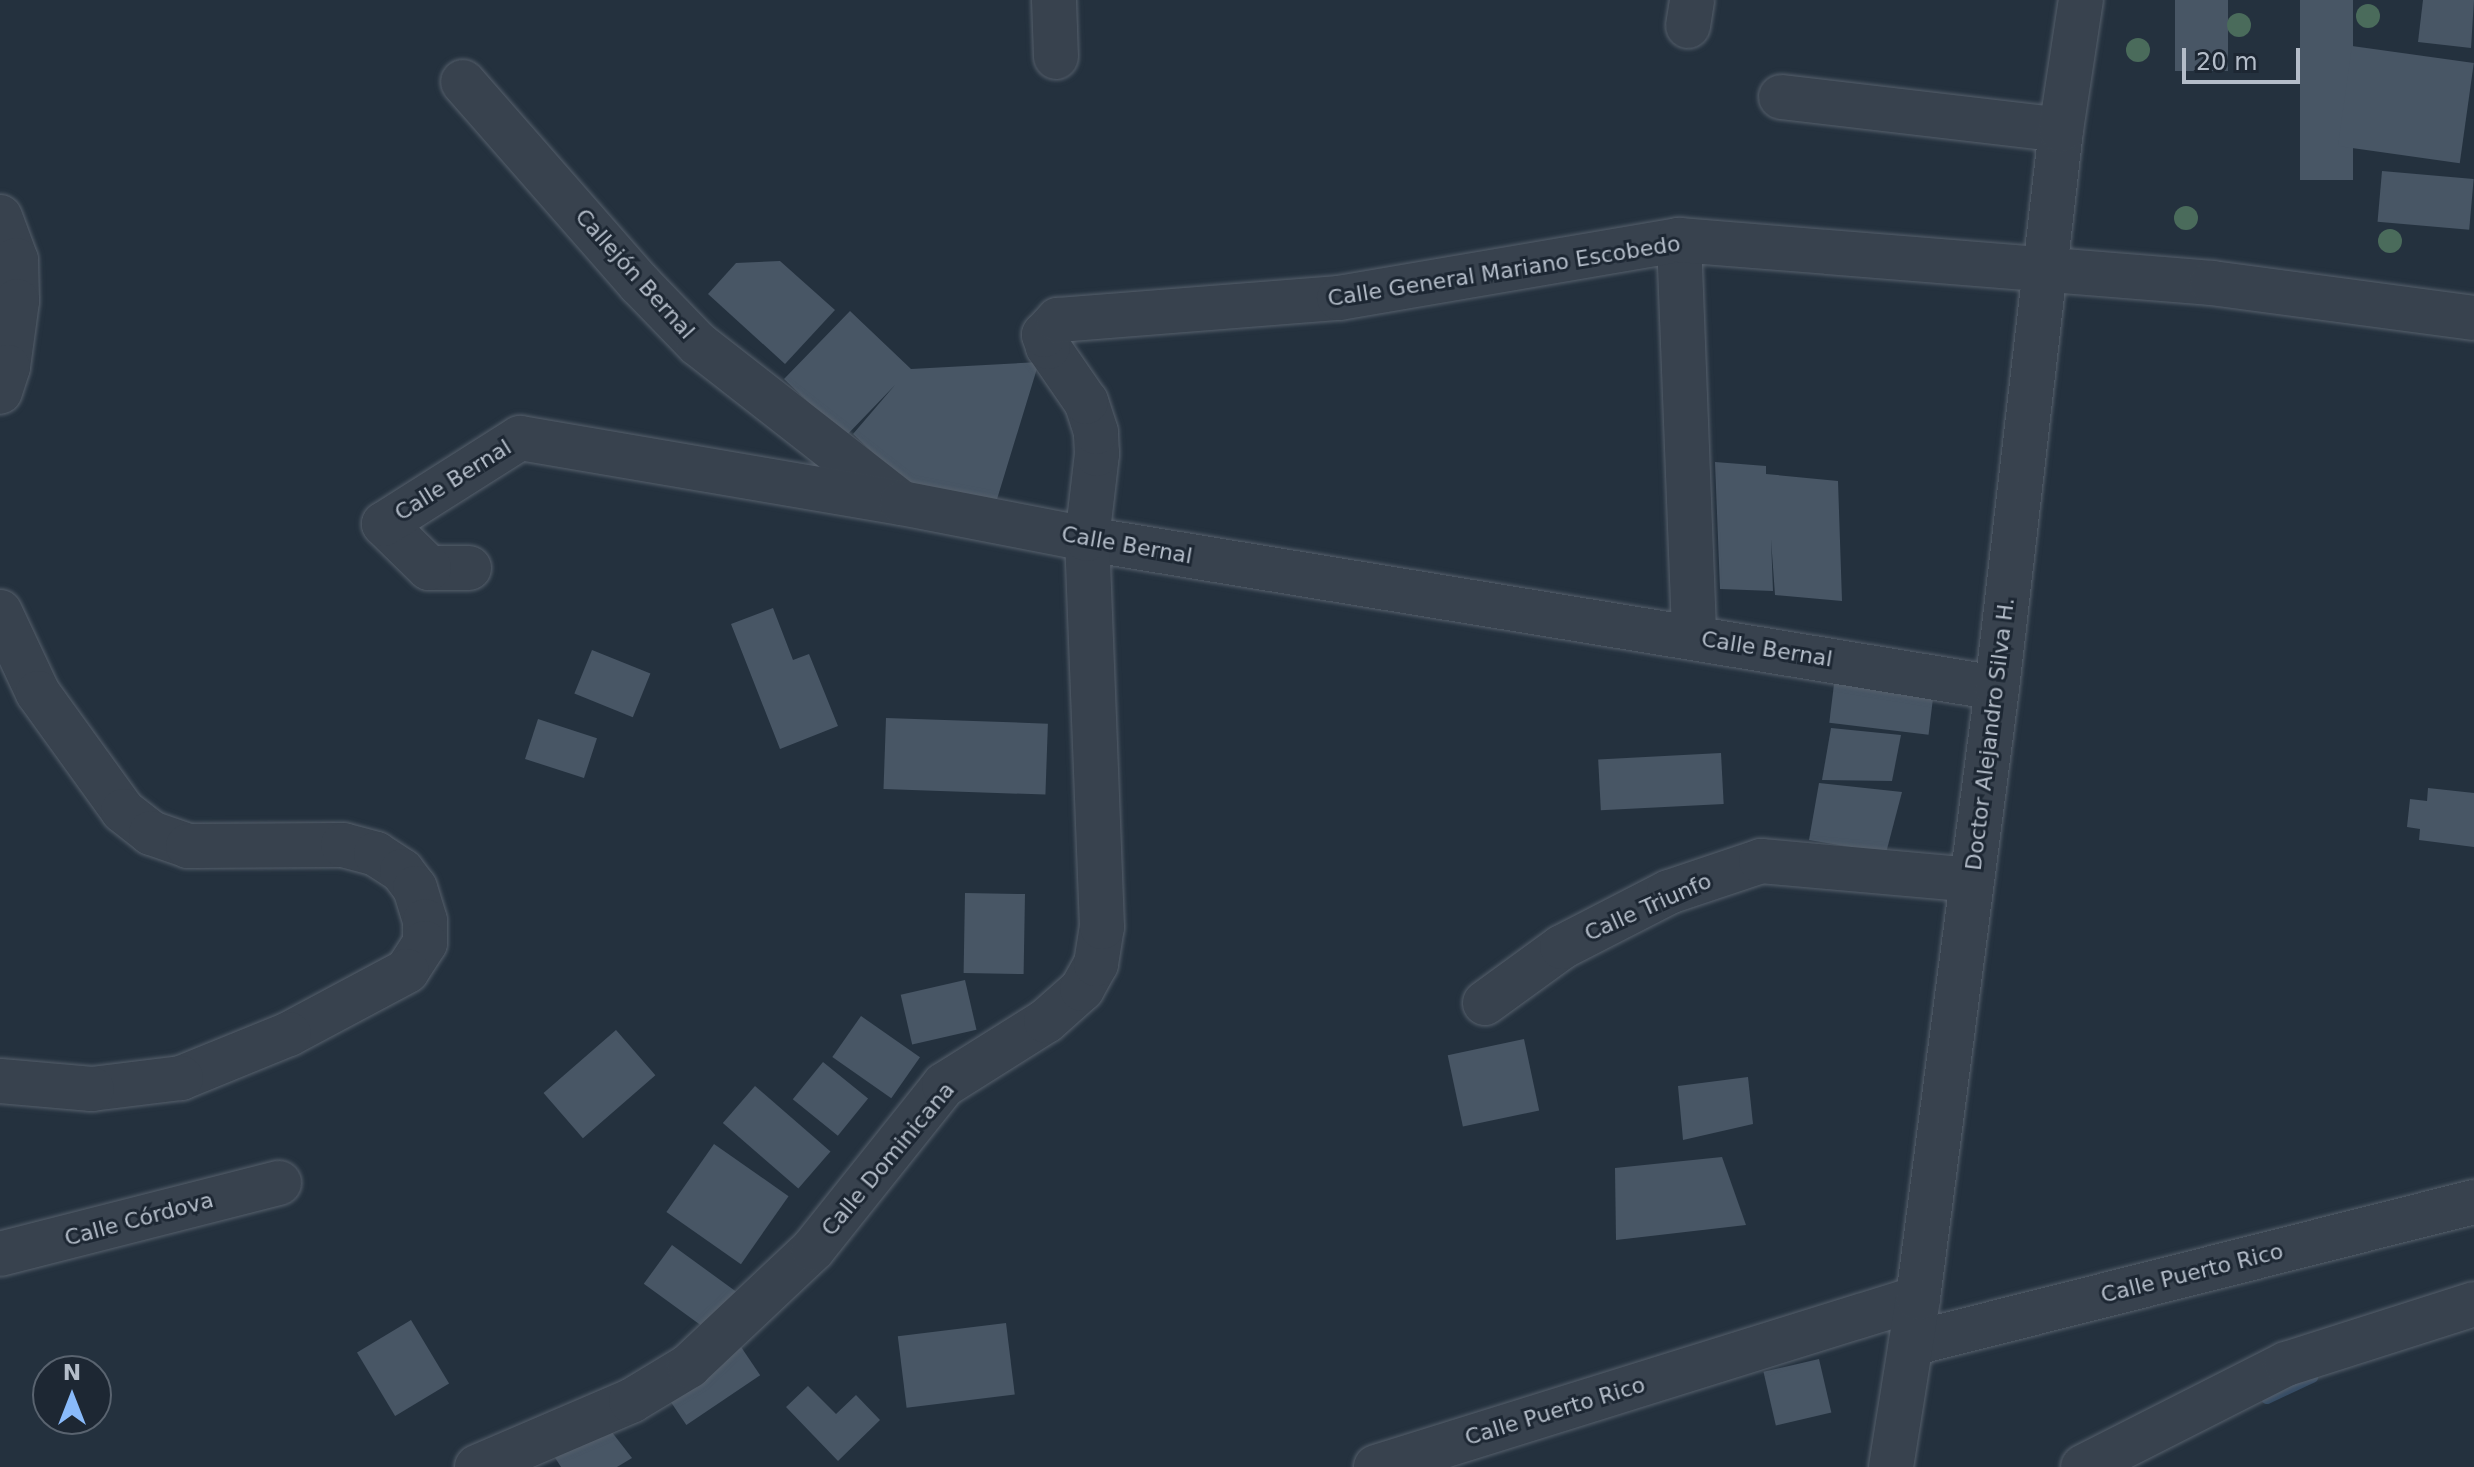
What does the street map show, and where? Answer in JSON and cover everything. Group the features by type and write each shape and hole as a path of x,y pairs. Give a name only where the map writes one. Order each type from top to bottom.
{"street":[{"path":"1054,0 1056,57"},
{"name":"Doctor Alejandro Silva H.","path":"1891,1467 1918,1298 1997,688 2061,130 2081,0"},
{"name":"Callejón Bernal","path":"463,82 640,284 698,344 902,503"},
{"path":"1781,97 2061,130"},
{"path":"0,217 16,260 17,301 8,367 0,392"},
{"path":"1679,240 1694,637"},
{"name":"Calle General Mariano Escobedo","path":"1087,539 1097,454 1096,432 1086,402 1048,347 1044,335 1058,320 1339,298 1679,240 2212,283 2474,318"},
{"name":"Calle Bernal","path":"469,568 429,568 384,524 520,438 583,446 1087,539 1997,688"},
{"name":"Calle Dominicana","path":"489,1465 631,1401 689,1366 813,1249 944,1085 1046,1021 1082,989 1096,964 1102,927 1087,539"},
{"path":"0,612 38,693 123,811 151,833 188,846 343,845 376,854 402,871 415,888 425,921 425,943 407,971 289,1034 181,1078 92,1089 0,1081"},
{"name":"Calle Triunfo","path":"1485,1003 1562,947 1588,933 1669,892 1761,861 1972,880"},
{"name":"Calle Córdova","path":"0,1254 279,1183"},
{"name":"Calle Puerto Rico","path":"1911,1344 2474,1202"},
{"name":"Calle Puerto Rico","path":"1376,1467 1918,1298"},
{"path":"2083,1467 2286,1364 2474,1304"}],"building":[{"path":"2175,0 2228,0 2228,71 2175,71"},
{"path":"2300,0 2353,0 2353,180 2300,180"},
{"path":"2423,0 2474,0 2471,48 2418,42"},
{"path":"2352,46 2474,63 2460,163 2338,146"},
{"path":"2382,171 2474,179 2469,230 2378,222"},
{"path":"780,261 835,310 785,364 708,294 736,263"},
{"path":"850,311 911,369 1039,362 994,509 903,481 853,434 895,385 845,437 784,379"},
{"path":"1715,462 1766,466 1766,474 1838,481 1842,601 1775,595 1771,539 1773,591 1720,589"},
{"path":"773,608 793,660 809,654 838,726 780,749 731,624"},
{"path":"592,650 650,674 633,717 574,694"},
{"path":"1835,676 1934,688 1929,735 1829,723"},
{"path":"886,718 1048,724 1045,795 884,789"},
{"path":"538,719 597,738 584,778 525,759"},
{"path":"1831,728 1901,735 1892,781 1822,780"},
{"path":"1721,753 1724,804 1601,810 1598,759"},
{"path":"1819,783 1902,792 1886,853 1809,840"},
{"path":"2428,788 2474,793 2474,847 2419,840 2420,829 2407,827 2410,799 2427,801"},
{"path":"965,893 1025,894 1024,974 964,973"},
{"path":"965,980 976,1030 912,1045 901,995"},
{"path":"861,1016 920,1057 891,1098 832,1057"},
{"path":"616,1030 655,1075 583,1138 544,1093"},
{"path":"1524,1039 1539,1110 1463,1127 1448,1055"},
{"path":"823,1062 868,1099 838,1136 793,1099"},
{"path":"1748,1077 1753,1124 1683,1140 1678,1086"},
{"path":"755,1086 830,1152 798,1189 723,1123"},
{"path":"714,1144 789,1196 741,1264 666,1212"},
{"path":"1722,1157 1746,1225 1616,1240 1615,1168"},
{"path":"672,1245 738,1293 710,1332 644,1284"},
{"path":"411,1320 449,1383 395,1416 357,1352"},
{"path":"1006,1323 1015,1394 907,1408 898,1336"},
{"path":"735,1338 760,1375 686,1425 661,1388"},
{"path":"1819,1359 1831,1413 1776,1425 1763,1372"},
{"path":"808,1386 836,1414 856,1395 880,1420 838,1461 786,1407"},
{"path":"604,1422 632,1458 617,1467 561,1467 550,1450"}],"waterway":[{"path":"2267,1398 2312,1377"}]}
